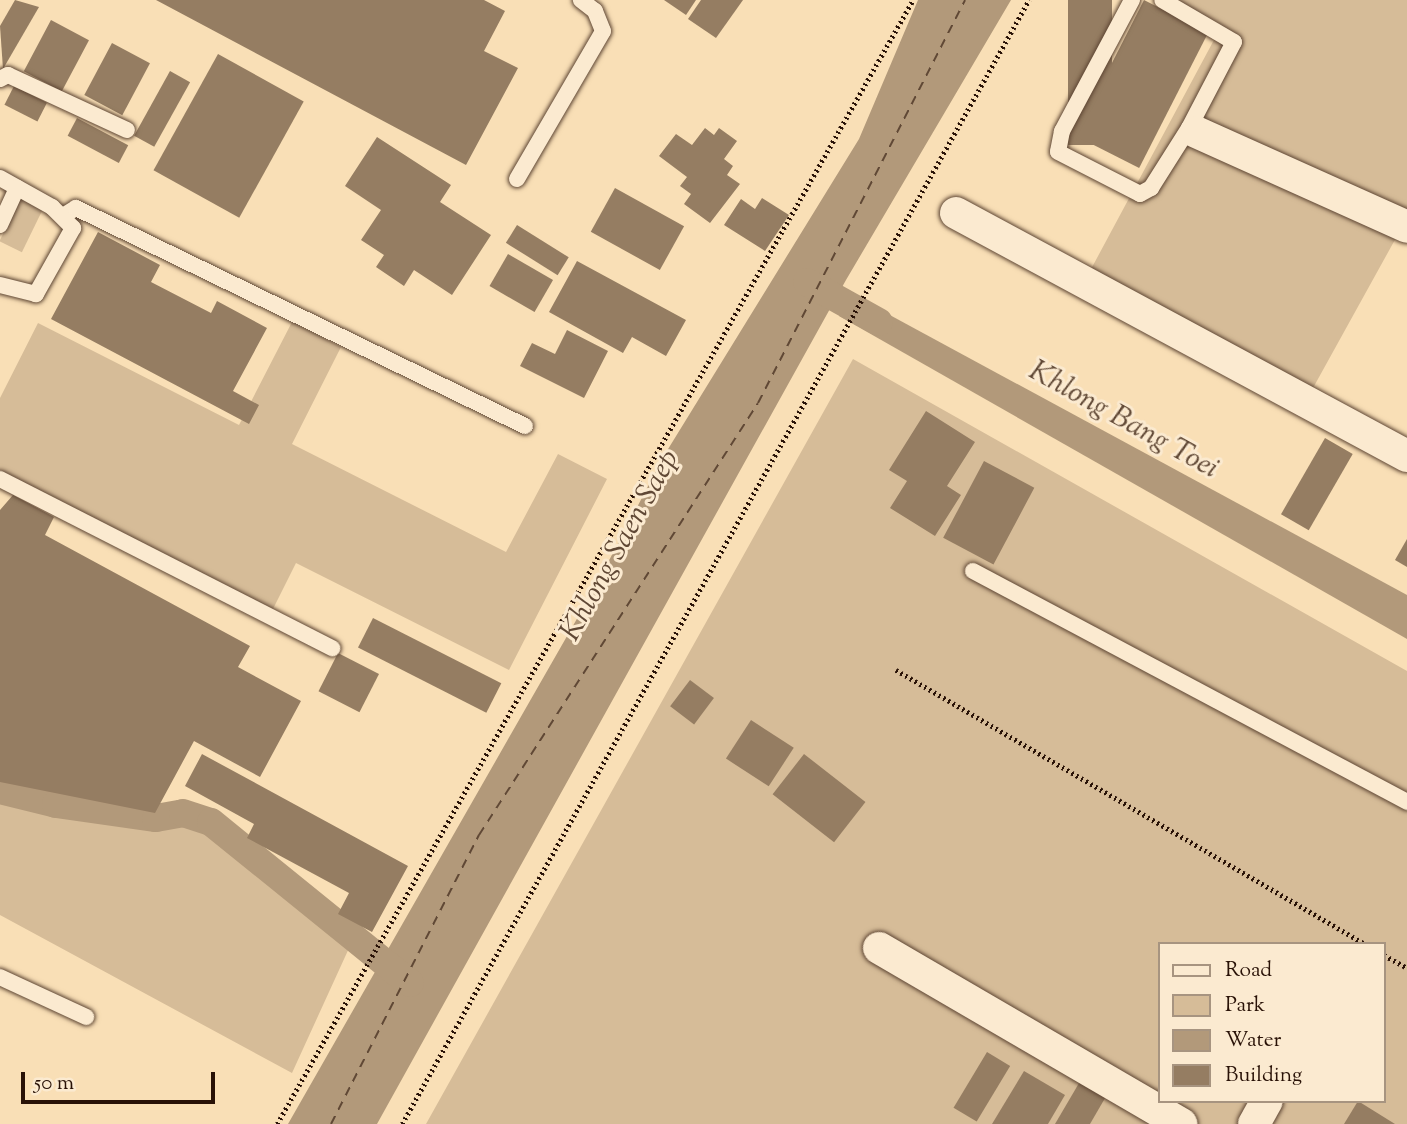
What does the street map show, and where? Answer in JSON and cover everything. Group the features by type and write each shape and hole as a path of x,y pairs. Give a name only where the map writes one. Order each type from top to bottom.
{"street":[{"path":"1192,130 1407,227"},
{"path":"956,213 1407,456"},
{"path":"879,948 1181,1124"},
{"path":"1254,1124 1266,1103"}],"lane":[{"path":"517,179 603,31 595,11 581,0"},
{"path":"1132,0 1062,131 1058,152 1140,194 1151,188 1192,130 1234,42 1162,0"},
{"path":"0,79 8,75 127,130"},
{"path":"0,178 63,216 74,228 39,292 32,297 0,285"},
{"path":"0,225 17,188"},
{"path":"63,216 76,208 525,426"},
{"path":"0,479 332,648"},
{"path":"973,571 1407,802"},
{"path":"0,977 86,1017"}],"path":[{"path":"277,1124 913,0"},
{"path":"402,1124 1028,0"},
{"path":"897,670 1362,942"},
{"path":"1386,956 1407,968"}],"green space":[{"path":"1175,0 1407,0 1407,218 1313,388 1090,271 1222,25"},
{"path":"20,199 42,210 22,252 0,242"},
{"path":"292,322 341,347 292,444 506,552 558,454 607,479 509,670 296,563 271,613 0,476 0,398 38,323 239,425"},
{"path":"853,359 1407,671 1407,1124 426,1124"},
{"path":"0,799 65,817 200,822 350,946 292,1073 0,915"}],"water":[{"name":"Khlong Saen Saep","path":"918,0 1011,0 846,280 377,1124 288,1124 594,589 665,454 859,139"},
{"path":"851,294 1407,595 1407,639 839,316"}],"building":[{"path":"15,0 39,7 3,69 0,26"},
{"path":"156,0 484,0 505,11 484,51 518,68 466,165"},
{"path":"664,0 696,0 686,15"},
{"path":"701,0 743,0 716,38 688,19"},
{"path":"1068,0 1112,0 1112,145 1068,145"},
{"path":"1144,0 1208,33 1139,168 1075,135"},
{"path":"51,20 89,40 62,91 24,71"},
{"path":"112,43 150,63 122,115 84,95"},
{"path":"218,54 304,102 239,218 154,170"},
{"path":"170,71 190,82 154,147 134,136"},
{"path":"14,86 47,103 37,122 4,105"},
{"path":"77,118 128,145 119,163 68,136"},
{"path":"705,128 714,135 719,128 737,141 724,159 733,166 727,175 740,184 710,223 684,204 691,194 680,186 687,177 659,156 676,134 692,145"},
{"path":"377,137 451,185 440,202 491,235 452,295 414,270 404,286 376,267 384,255 361,240 381,210 345,186"},
{"path":"615,188 684,226 660,270 591,232"},
{"path":"762,198 789,215 765,251 724,225 741,199 755,209"},
{"path":"517,225 569,257 558,275 506,243"},
{"path":"98,232 160,265 151,282 211,313 217,301 267,328 233,391 259,405 249,424 51,319"},
{"path":"508,254 553,280 535,312 490,286"},
{"path":"577,261 686,320 666,356 632,337 623,353 549,312"},
{"path":"567,330 608,351 584,398 520,366 532,343 555,354"},
{"path":"926,411 975,442 947,486 961,495 935,536 890,508 907,481 889,470"},
{"path":"1325,438 1353,454 1309,530 1281,514"},
{"path":"984,461 1034,488 993,565 943,538"},
{"path":"13,495 54,517 45,535 250,646 238,667 301,701 260,777 194,741 155,813 0,782 0,510"},
{"path":"1407,539 1407,567 1395,560"},
{"path":"373,618 501,683 486,713 358,647"},
{"path":"338,653 379,674 359,712 318,691"},
{"path":"690,680 714,698 694,724 670,706"},
{"path":"751,720 794,748 769,786 726,759"},
{"path":"202,754 408,866 372,932 338,914 349,893 247,838 254,824 185,786"},
{"path":"804,754 865,802 834,842 773,794"},
{"path":"987,1052 1010,1066 977,1122 954,1108"},
{"path":"1024,1071 1065,1095 1048,1124 992,1124"},
{"path":"1082,1078 1108,1093 1090,1124 1055,1124"},
{"path":"1357,1103 1361,1103 1395,1124 1344,1124"}],"waterway":[{"name":"Khlong Bang Toei","path":"807,282 879,322"},
{"path":"0,790 56,804 156,818 183,813 211,822 410,983"}],"ferry route":[{"path":"331,1124 479,835 758,403 965,0"}]}
